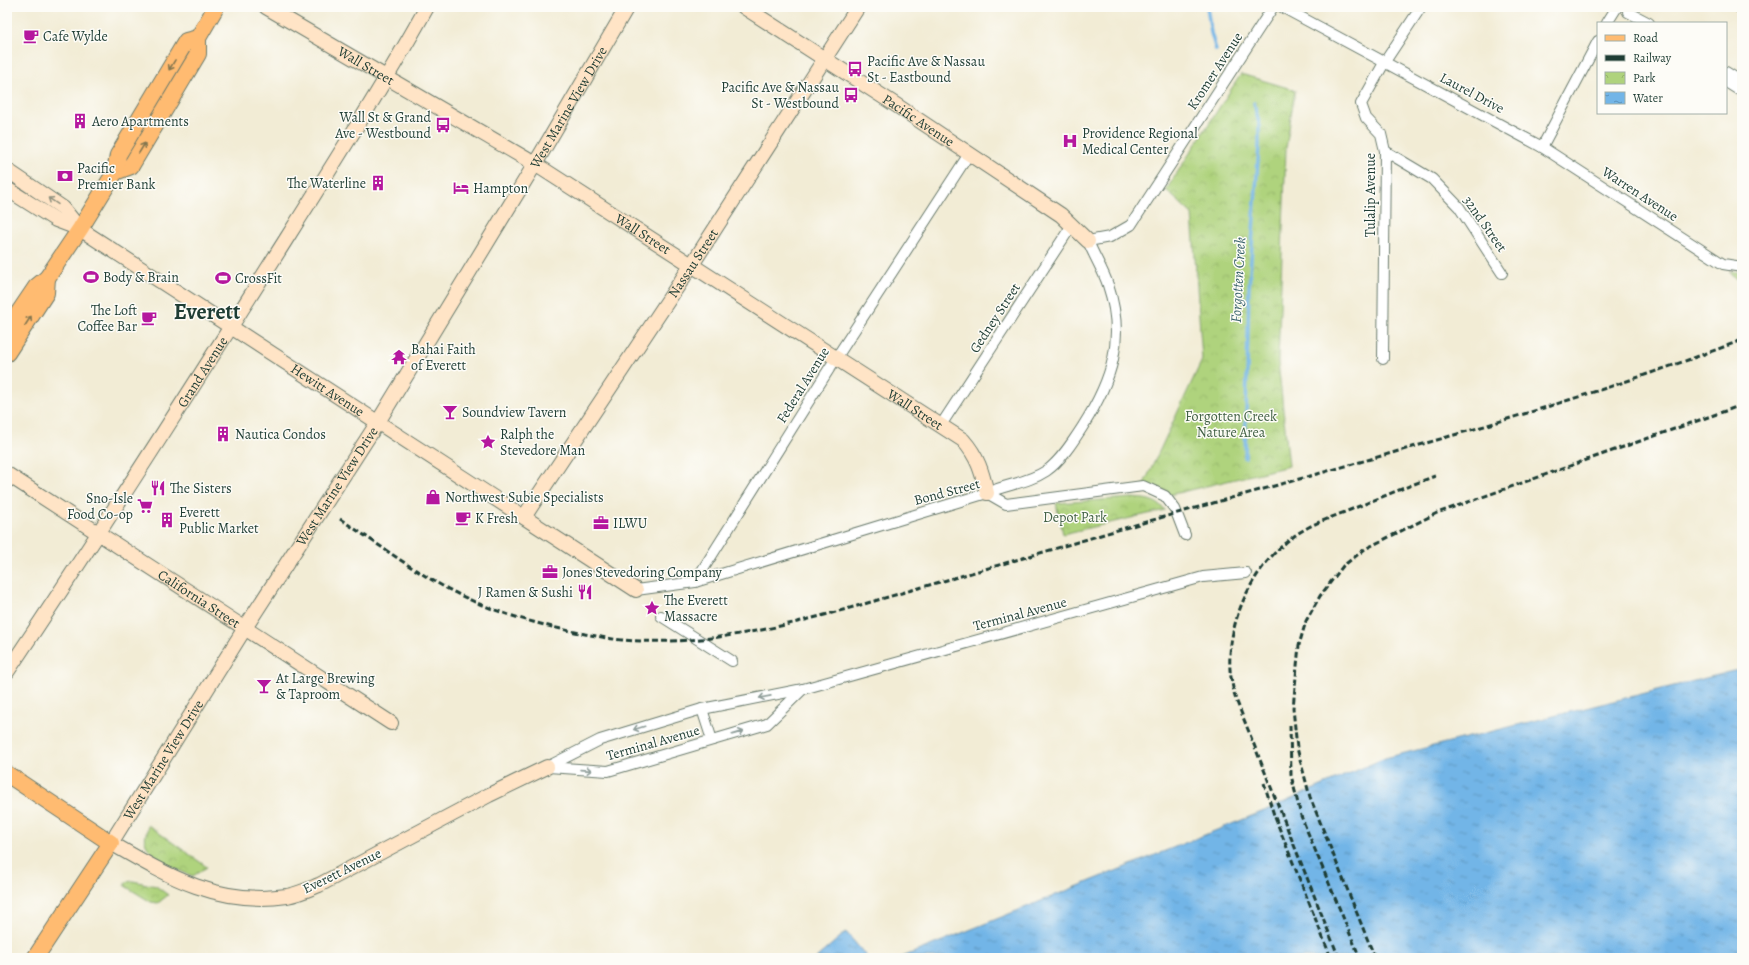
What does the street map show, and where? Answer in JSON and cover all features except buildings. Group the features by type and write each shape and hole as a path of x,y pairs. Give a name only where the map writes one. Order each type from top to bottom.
{"main road":[{"path":"7,330 36,287 47,278 80,229 115,172 131,166 198,54 198,38 216,7"},
{"path":"7,353 46,293 47,278"},
{"name":"Everett Avenue","path":"7,774 111,843"},
{"name":"West Marine View Drive","path":"35,958 111,843"}],"street":[{"name":"Wall Street","path":"266,7 535,164 691,266 941,425 963,440 974,452 987,493"},
{"name":"Grand Avenue","path":"7,672 99,533 231,327 387,78 428,7"},
{"name":"West Marine View Drive","path":"111,843 245,628 378,422 535,164 627,7"},
{"name":"Pacific Avenue","path":"744,7 1061,215 1088,241"},
{"name":"Nassau Street","path":"524,517 691,266 858,7"},
{"name":"Kromer Avenue","path":"1088,241 1110,237 1131,225 1273,7"},
{"name":"Laurel Drive","path":"1282,7 1542,147"},
{"name":"Tulalip Avenue","path":"1383,359 1385,151 1381,134 1366,118 1361,104 1384,63 1421,7"},
{"path":"1608,22 1617,7"},
{"path":"1738,7 1742,9"},
{"path":"1627,10 1636,22"},
{"path":"1627,10 1647,22"},
{"path":"1542,147 1597,43"},
{"path":"1727,73 1742,82"},
{"path":"1727,83 1742,92"},
{"name":"Warren Avenue","path":"1542,147 1723,264 1742,267"},
{"name":"32nd Street","path":"1385,151 1432,179 1454,201 1502,273"},
{"name":"Federal Avenue","path":"695,582 836,358 968,154"},
{"name":"Hewitt Avenue","path":"7,170 63,208 80,229"},
{"name":"Hewitt Avenue","path":"7,189 56,220 80,229 636,590"},
{"name":"Gedney Street","path":"941,425 1072,225"},
{"path":"987,493 1002,486 1028,481 1048,470 1072,443 1089,416 1104,387 1115,356 1117,322 1108,284 1088,241"},
{"name":"California Street","path":"7,474 391,723"},
{"name":"Bond Street","path":"695,582 987,493 1006,504 1143,486 1165,496 1175,509 1185,535"},
{"name":"Terminal Avenue","path":"547,767 600,740 702,709 803,689 1203,577 1246,574"},
{"path":"636,590 695,582"},
{"path":"662,616 732,661"},
{"name":"Terminal Avenue","path":"547,767 608,771 766,724 803,689"},
{"path":"702,709 712,740"},
{"name":"Everett Avenue","path":"111,843 188,884 224,896 258,898 289,896 319,885 489,795 547,767"}],"green space":[{"name":"Forgotten Creek Nature Area","path":"1241,74 1295,90 1286,149 1278,361 1289,466 1165,496 1143,486 1202,360 1192,214 1166,190"},
{"path":"1729,272 1742,272 1742,281 1732,276"},
{"name":"Depot Park","path":"1132,498 1146,499 1162,506 1165,510 1063,534 1056,503"},
{"path":"148,825 207,867 193,876 174,868 159,859 148,849 145,842"},
{"path":"133,881 156,886 168,895 158,903 151,902 125,886 126,882"}],"water":[{"path":"1742,669 1742,958 900,958 1264,811 1385,758"},
{"path":"846,932 868,958 816,958"}],"waterway":[{"name":"Forgotten Creek","path":"1207,7 1211,33 1216,50"},
{"name":"Forgotten Creek","path":"1245,458 1249,288 1259,145 1259,123 1254,103"}],"railway":[{"path":"340,519 409,566 438,583 468,599 500,612 568,630 622,640 694,640 765,629 836,612 1505,420 1585,395 1742,340"},
{"path":"1375,958 1310,797 1297,748 1293,708 1299,645 1306,621 1320,596 1343,566 1365,549 1437,513 1742,405"},
{"path":"1339,958 1235,697 1230,670 1230,651 1233,633 1245,596 1255,579 1266,563 1293,537 1306,528 1435,476"},
{"path":"1290,725 1291,775 1301,816 1360,958"},
{"path":"1264,783 1274,815 1331,958"}],"place":[{"name":"Cafe Wylde","path":"31,36"},
{"name":"Pacific Ave & Nassau St - Eastbound","path":"855,69"},
{"name":"Pacific Ave & Nassau St - Westbound","path":"851,95"},
{"name":"Aero Apartments","path":"80,121"},
{"name":"Wall St & Grand Ave - Westbound","path":"443,125"},
{"name":"Providence Regional Medical Center","path":"1070,141"},
{"name":"Pacific Premier Bank","path":"65,176"},
{"name":"The Waterline","path":"378,183"},
{"name":"Hampton","path":"461,188"},
{"name":"Body & Brain","path":"91,277"},
{"name":"CrossFit","path":"223,278"},
{"name":"The Loft Coffee Bar","path":"149,318"},
{"name":"Bahai Faith of Everett","path":"399,357"},
{"name":"Soundview Tavern","path":"450,412"},
{"name":"Nautica Condos","path":"223,434"},
{"name":"Ralph the Stevedore Man","path":"488,442"},
{"name":"The Sisters","path":"158,488"},
{"name":"Northwest Subie Specialists","path":"433,497"},
{"name":"Sno-Isle Food Co-op","path":"145,506"},
{"name":"K Fresh","path":"463,518"},
{"name":"Everett Public Market","path":"167,520"},
{"name":"ILWU","path":"601,523"},
{"name":"Jones Stevedoring Company","path":"550,572"},
{"name":"J Ramen & Sushi","path":"585,592"},
{"name":"The Everett Massacre","path":"652,608"},
{"name":"At Large Brewing & Taproom","path":"264,686"}],"district":[{"name":"Everett","path":"207,312"}]}
